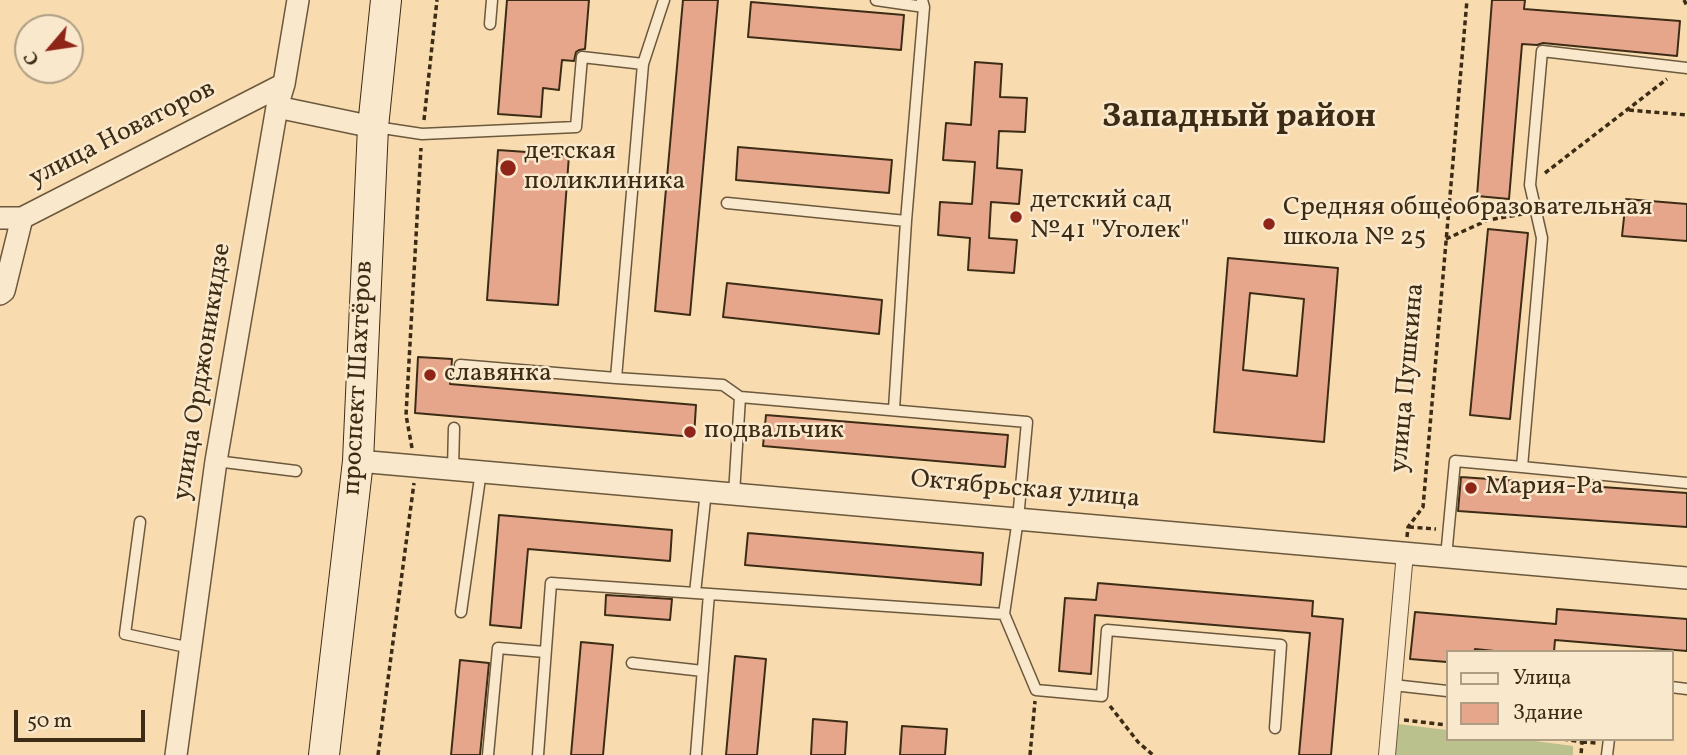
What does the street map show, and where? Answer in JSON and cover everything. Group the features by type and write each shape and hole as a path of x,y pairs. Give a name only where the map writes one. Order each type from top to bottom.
{"main road":[{"name":"проспект Шахтёров","path":"324,755 358,461 373,127 386,0"}],"street":[{"name":"улица Орджоникидзе","path":"176,755 216,461 276,107 284,84 298,0"},
{"name":"улица Новаторов","path":"0,294 4,291 22,218 284,84"},
{"path":"276,107 373,127"},
{"path":"0,218 22,218"},
{"name":"Октябрьская улица","path":"358,461 1687,578"},
{"path":"1387,755 1405,553"}],"lane":[{"path":"490,24 492,0"},
{"path":"615,378 643,64 664,0"},
{"path":"876,0 923,3 894,409"},
{"path":"1521,467 1542,238 1530,185 1542,51 1684,68"},
{"path":"373,127 422,134 576,127 582,57 643,64"},
{"path":"727,203 906,221"},
{"path":"460,365 723,385 740,397 1027,422 1018,519 1004,614 1036,690 1102,696 1107,631 1281,645 1275,728"},
{"path":"734,494 740,397"},
{"path":"453,469 454,428"},
{"path":"216,461 296,471"},
{"path":"1446,556 1455,461 1687,483"},
{"path":"461,612 481,471"},
{"path":"695,593 706,491"},
{"path":"140,522 125,634 191,648"},
{"path":"538,755 551,583 1004,614"},
{"path":"696,755 709,594"},
{"path":"488,755 498,648 545,652"},
{"path":"632,663 703,671"},
{"path":"1393,685 1446,691"}],"path":[{"path":"378,755 416,466 406,415 422,134 437,0"},
{"path":"1467,2 1474,0"},
{"path":"1684,0 1687,6"},
{"name":"улица Пушкина","path":"1405,553 1408,527 1423,508 1467,2"},
{"path":"1530,185 1684,68"},
{"path":"1627,110 1687,115"},
{"path":"1446,239 1488,220 1536,212"},
{"path":"1408,527 1449,530"},
{"path":"1030,755 1036,690"},
{"path":"1102,696 1138,742 1153,755"},
{"path":"1390,718 1446,725"},
{"path":"1576,741 1582,742 1581,755"}],"green space":[{"path":"1398,724 1446,730 1446,741 1535,741 1573,746 1573,755 1395,755"}],"building":[{"path":"507,0 589,0 585,49 576,52 574,61 562,60 559,90 543,88 541,117 498,114"},
{"path":"683,0 718,0 690,315 655,311"},
{"path":"1492,0 1525,0 1524,9 1680,21 1677,56 1543,43 1522,44 1509,199 1477,196"},
{"path":"751,2 904,15 901,50 748,37"},
{"path":"975,62 1002,64 1000,97 1027,98 1025,132 999,131 997,168 1022,170 1019,204 991,202 989,238 1017,240 1014,273 968,270 970,238 938,235 940,202 972,204 975,162 943,160 946,123 971,125"},
{"path":"738,147 892,160 889,193 736,180"},
{"path":"498,150 569,155 558,305 487,300"},
{"path":"1626,199 1687,204 1687,241 1622,236"},
{"path":"1488,229 1528,233 1510,419 1470,415"},
{"path":"1228,258 1338,268 1324,442 1214,432","holes":["1250,293 1304,299 1297,376 1243,370"]},
{"path":"727,283 882,300 879,334 723,317"},
{"path":"418,357 452,359 450,384 696,405 694,437 415,413"},
{"path":"766,415 1008,435 1005,467 763,446"},
{"path":"1461,477 1687,493 1687,527 1458,511"},
{"path":"499,515 672,530 670,561 528,549 521,628 490,625"},
{"path":"748,533 983,553 981,585 745,565"},
{"path":"1098,583 1313,601 1312,616 1343,619 1331,755 1299,755 1310,633 1095,615 1091,674 1059,671 1065,598 1096,600"},
{"path":"606,595 672,599 670,620 605,615"},
{"path":"1557,609 1687,619 1687,651 1555,640 1554,650 1446,650 1446,662 1410,659 1415,612 1556,624"},
{"path":"581,642 613,645 603,755 571,755"},
{"path":"735,656 766,659 757,755 726,755"},
{"path":"460,660 489,663 480,755 451,755"},
{"path":"813,719 847,722 845,755 811,755"},
{"path":"902,726 947,729 945,755 900,755"}],"place":[{"name":"детская поликлиника","path":"508,168"},
{"name":"детский сад №41 \"Уголек\"","path":"1016,217"},
{"name":"Средняя общеобразовательная школа № 25","path":"1269,224"},
{"name":"славянка","path":"430,375"},
{"name":"подвальчик","path":"690,432"},
{"name":"Мария-Ра","path":"1471,488"}],"district":[{"name":"Западный район","path":"1239,120"}]}
